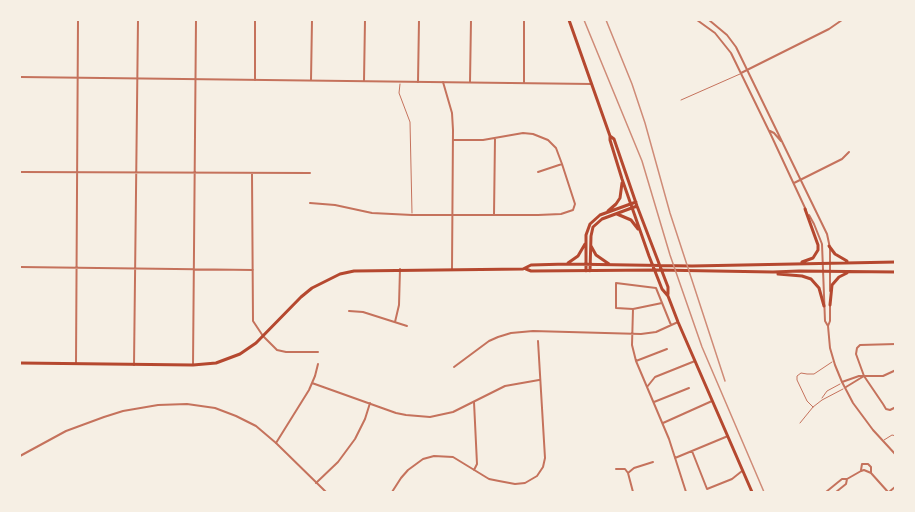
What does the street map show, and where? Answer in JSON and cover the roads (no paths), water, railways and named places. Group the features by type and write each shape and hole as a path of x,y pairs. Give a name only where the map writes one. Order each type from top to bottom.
{"main road":[{"path":"569,20 610,136 631,206 662,289 668,296 752,492"},
{"path":"610,136 614,139 668,287 668,296"},
{"path":"607,212 620,198 622,179"},
{"path":"610,265 596,255 588,242 586,236 590,224 607,212 637,204"},
{"path":"567,264 578,256 588,242 595,224 631,206"},
{"path":"798,263 813,258 818,250 818,241 805,209"},
{"path":"615,214 631,220 639,230 646,246"},
{"path":"588,242 588,271"},
{"path":"829,246 841,259 851,262"},
{"path":"20,363 206,365 228,359 263,336 302,297 322,282 354,271 525,268 567,264 640,266 896,262"},
{"path":"525,268 531,272 896,272"},
{"path":"773,272 811,279 819,288 824,306"},
{"path":"830,305 832,285 835,280 850,273"}],"street":[{"path":"20,20 20,90"},
{"path":"76,363 78,20"},
{"path":"134,364 138,20"},
{"path":"193,365 196,20"},
{"path":"255,20 255,80"},
{"path":"310,80 312,20"},
{"path":"364,20 364,81"},
{"path":"418,20 418,82"},
{"path":"470,82 471,20"},
{"path":"524,20 524,83"},
{"path":"697,20 715,33 731,53 814,224 822,243 825,321 828,326"},
{"path":"702,23 705,20"},
{"path":"709,20 728,35 736,47 826,234 830,264 830,321 828,326 834,361 845,388 862,416 896,455"},
{"path":"741,73 829,29 842,20"},
{"path":"20,77 592,84"},
{"path":"443,82 452,113 453,270"},
{"path":"769,131 774,133 785,146"},
{"path":"310,203 335,205 372,213 412,215 561,214 573,210 575,204 562,164 552,143 542,136 523,133 483,140 453,140"},
{"path":"494,215 495,138"},
{"path":"793,183 842,159 849,152"},
{"path":"538,172 562,164"},
{"path":"20,172 310,174"},
{"path":"252,174 253,321 263,336 277,350 318,352"},
{"path":"20,267 253,270"},
{"path":"395,322 399,305 400,269"},
{"path":"662,303 633,309 616,308 616,283 654,287 662,303 671,326"},
{"path":"633,309 632,345 636,362 654,402 686,492"},
{"path":"349,311 363,312 407,326"},
{"path":"454,367 489,341 512,333 533,331 641,334 656,332 678,322"},
{"path":"392,492 408,470 423,459 434,456 453,457 489,479 514,484 525,483 537,476 543,467 545,458 538,341"},
{"path":"896,344 864,344 857,348 856,354 864,376 886,409 896,407"},
{"path":"636,362 667,349"},
{"path":"647,387 655,377 695,361"},
{"path":"276,443 309,390 318,364"},
{"path":"842,382 859,376 883,376 896,370"},
{"path":"845,388 864,376"},
{"path":"312,382 406,416 430,417 453,412 505,386 540,380"},
{"path":"654,402 689,388"},
{"path":"662,423 712,401"},
{"path":"474,402 477,464 474,470"},
{"path":"316,483 338,462 355,439 370,403"},
{"path":"20,456 66,431 123,411 166,404 195,405 215,408 256,426 326,492"},
{"path":"674,458 728,436"},
{"path":"692,450 707,489 732,480 742,470"},
{"path":"628,473 634,468 653,462"},
{"path":"861,471 861,466 865,463 871,466 871,473"},
{"path":"616,469 625,469 628,473 633,492"},
{"path":"826,492 842,479 847,479 864,470 871,473 888,492 895,486"},
{"path":"836,492 846,484 847,479"}],"lane":[{"path":"681,100 741,73"},
{"path":"400,81 399,93 410,122 412,215"},
{"path":"813,407 807,401 797,376 801,373 814,374 834,361"},
{"path":"822,400 827,391 842,382"},
{"path":"800,423 813,407 845,388"},
{"path":"882,441 892,435 896,436"}],"railway":[{"path":"584,20 642,161 670,255 702,347 764,492"},
{"path":"606,20 645,123 670,213 725,381"}]}
